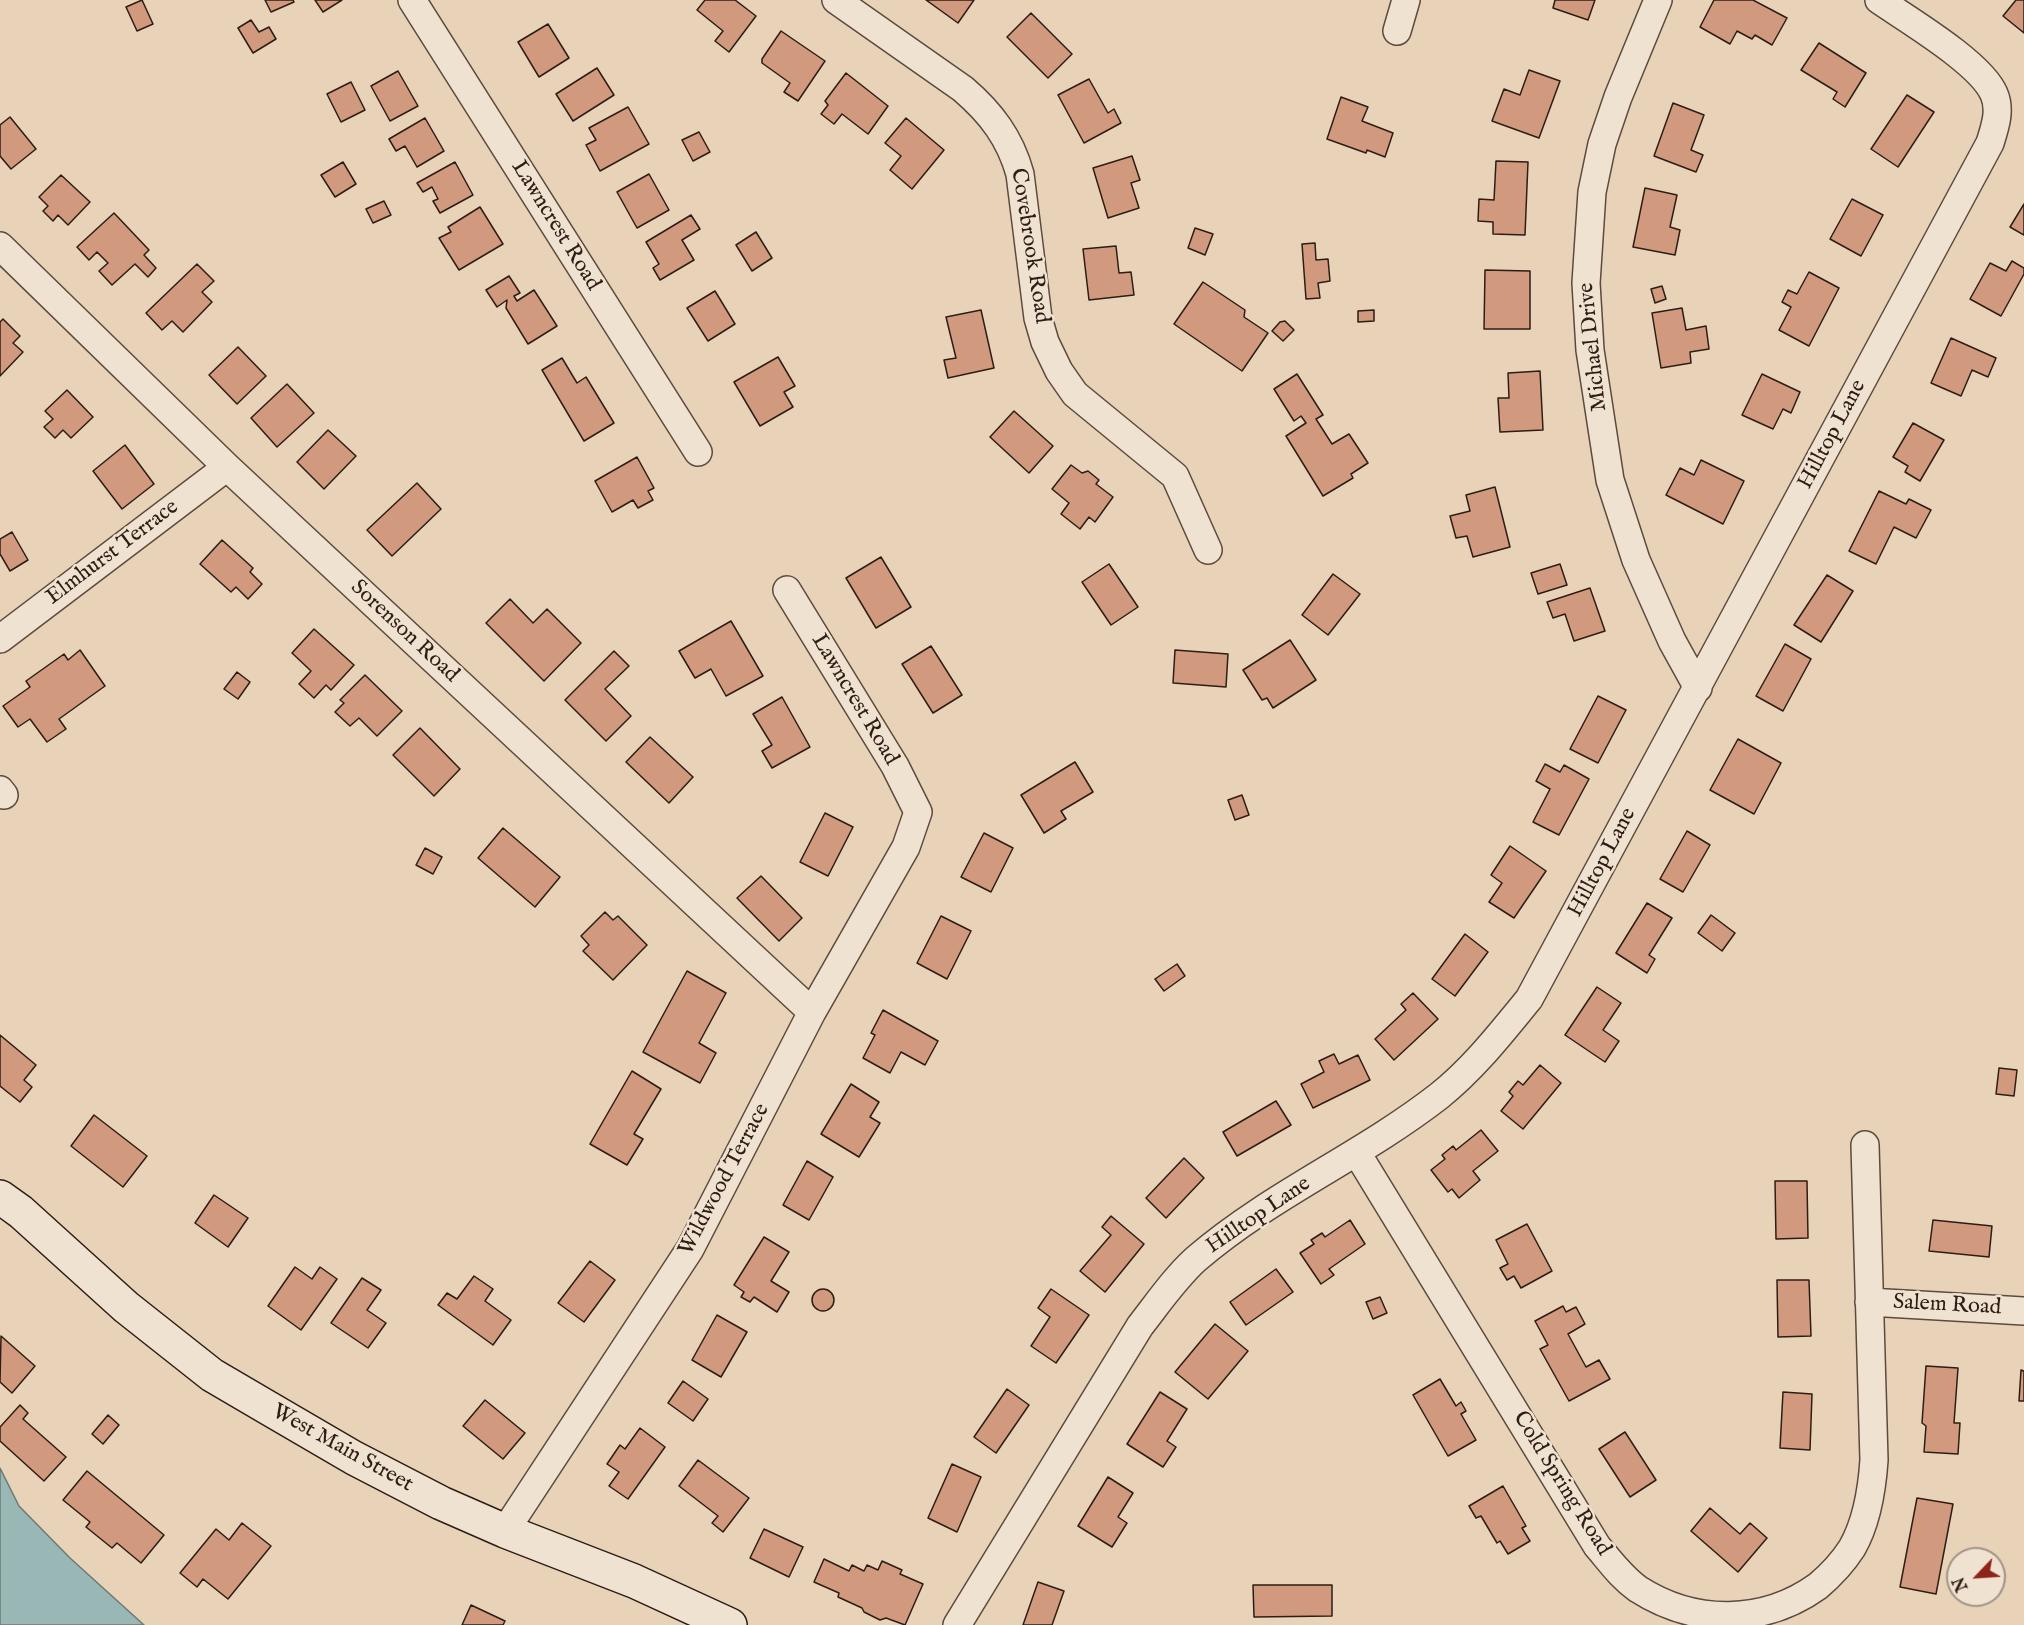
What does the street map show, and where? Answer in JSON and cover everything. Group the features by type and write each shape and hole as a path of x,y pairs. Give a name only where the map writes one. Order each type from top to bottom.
{"street":[{"name":"Lawncrest Road","path":"412,0 698,452"},
{"name":"Covebrook Road","path":"836,0 963,89 982,105 999,126 1014,153 1020,174 1038,318 1045,342 1059,371 1075,394 1175,477 1208,550"},
{"path":"1397,32 1406,0"},
{"name":"Michael Drive","path":"1658,0 1618,97 1602,144 1592,192 1586,283 1590,350 1610,480 1636,560 1672,641 1698,688"},
{"name":"Hilltop Lane","path":"957,1625 1140,1326 1172,1285 1194,1261 1244,1222 1357,1153 1440,1095 1485,1053 1529,999 1990,143 1998,118 1995,95 1986,79 1965,60 1879,0"},
{"name":"Sorenson Road","path":"0,246 227,467 812,1012"},
{"name":"Elmhurst Terrace","path":"0,639 227,467"},
{"name":"Lawncrest Road","path":"788,590 895,766 918,813"},
{"name":"Wildwood Terrace","path":"505,1531 690,1249 812,1012 906,847 918,813"},
{"name":"Cold Spring Road","path":"1357,1153 1597,1546 1617,1571 1636,1588 1656,1601 1679,1612 1703,1619 1728,1621 1753,1620 1780,1611 1808,1595 1831,1575 1852,1548 1862,1525 1871,1493 1874,1460 1865,1145"},
{"name":"West Main Street","path":"0,1197 21,1212 126,1307 212,1375 354,1458 441,1503 505,1531 634,1581 730,1625"},
{"name":"Salem Road","path":"1869,1302 2024,1311"}],"water":[{"path":"0,1468 19,1506 70,1558 144,1625 0,1625"}],"building":[{"path":"142,0 153,24 137,31 126,7"},
{"path":"265,0 293,0 294,2 271,12"},
{"path":"315,0 342,0 323,12"},
{"path":"705,0 735,0 756,16 729,52 715,41 723,31 697,10"},
{"path":"926,0 974,0 958,23"},
{"path":"1555,0 1595,0 1588,20 1553,8"},
{"path":"1714,0 1753,0 1787,18 1772,45 1755,35 1752,39 1737,31 1730,44 1700,27"},
{"path":"2016,0 2024,0 2024,33 2003,16"},
{"path":"1031,13 1072,54 1048,78 1007,37"},
{"path":"251,20 259,32 269,27 276,39 253,53 238,28"},
{"path":"548,24 569,58 539,77 518,42"},
{"path":"781,31 825,61 798,101 784,92 790,83 762,63 762,59"},
{"path":"1819,43 1866,73 1845,107 1833,99 1837,92 1801,70"},
{"path":"597,68 614,95 573,121 556,94"},
{"path":"1529,70 1560,81 1539,138 1492,121 1504,89 1520,95"},
{"path":"398,71 418,106 390,121 371,86"},
{"path":"846,73 888,106 868,134 842,114 834,124 821,114 828,105 825,101"},
{"path":"1089,79 1108,113 1114,109 1121,123 1084,143 1058,95"},
{"path":"351,82 365,110 341,122 327,94"},
{"path":"1907,95 1934,112 1898,167 1871,149"},
{"path":"1341,97 1368,107 1362,121 1393,133 1385,157 1367,150 1366,153 1327,139"},
{"path":"1673,103 1704,115 1691,150 1703,155 1696,172 1654,156"},
{"path":"628,107 649,144 600,171 586,145 596,140 589,128"},
{"path":"10,117 36,149 11,169 0,156 0,125"},
{"path":"425,118 444,151 417,167 405,146 396,151 389,139"},
{"path":"906,118 944,150 912,189 890,170 901,156 885,143"},
{"path":"699,132 710,152 693,161 682,140"},
{"path":"1132,156 1140,180 1131,183 1139,208 1108,218 1093,168"},
{"path":"1496,161 1528,162 1525,235 1493,234 1493,222 1478,221 1479,199 1494,200"},
{"path":"343,162 356,184 335,197 321,175"},
{"path":"455,162 473,195 440,213 433,201 438,199 432,187 423,192 417,183"},
{"path":"649,174 669,210 637,228 617,192"},
{"path":"61,175 90,202 68,225 58,215 53,221 43,211 48,206 39,197"},
{"path":"1645,188 1677,195 1670,227 1680,230 1675,255 1633,247"},
{"path":"1852,199 1883,215 1861,256 1830,239"},
{"path":"384,201 391,215 373,223 366,209"},
{"path":"2024,204 2024,235 2010,227"},
{"path":"480,207 503,244 459,270 439,238 451,232 448,227"},
{"path":"114,213 149,250 144,255 156,268 148,277 135,264 112,285 99,271 108,263 97,252 89,260 77,247"},
{"path":"691,215 700,229 682,240 694,260 660,280 653,268 659,264 646,242"},
{"path":"1195,228 1213,234 1205,255 1188,248"},
{"path":"756,232 772,258 752,271 736,245"},
{"path":"1315,243 1316,260 1328,259 1330,281 1318,283 1320,298 1306,299 1302,244"},
{"path":"1116,246 1119,273 1131,272 1134,295 1089,300 1083,249"},
{"path":"2012,261 2024,268 2024,274 2001,316 1970,299 1990,263 2006,271"},
{"path":"197,264 214,281 202,292 212,302 183,332 172,321 162,330 146,313"},
{"path":"1485,270 1530,271 1530,329 1484,329"},
{"path":"1809,272 1839,288 1809,346 1779,330 1791,307 1782,302 1788,290 1797,294"},
{"path":"509,276 520,293 514,296 517,301 534,290 557,326 528,344 506,308 507,300 497,307 486,290"},
{"path":"1203,282 1245,310 1244,317 1268,333 1242,371 1174,324"},
{"path":"1662,286 1666,299 1655,303 1651,289"},
{"path":"715,291 735,324 708,341 687,308"},
{"path":"1682,308 1686,330 1706,326 1709,349 1690,352 1691,363 1661,368 1652,313"},
{"path":"981,310 994,368 948,378 944,360 956,358 946,317"},
{"path":"1374,310 1374,321 1358,322 1358,311"},
{"path":"3,319 20,336 13,343 23,352 0,376 0,322"},
{"path":"1285,321 1294,330 1283,341 1272,331 1280,322"},
{"path":"1951,338 1996,358 1988,377 1972,370 1961,396 1931,383"},
{"path":"238,347 266,376 237,404 209,375"},
{"path":"778,357 795,386 784,392 793,407 760,426 734,382"},
{"path":"562,358 577,383 586,377 614,423 584,441 542,370"},
{"path":"1540,371 1543,430 1500,432 1498,398 1509,398 1508,373"},
{"path":"1297,374 1323,415 1316,419 1332,444 1349,434 1368,463 1351,474 1353,478 1323,496 1286,436 1306,423 1301,416 1294,421 1274,389"},
{"path":"1762,374 1800,392 1791,413 1783,409 1773,429 1742,415"},
{"path":"287,384 314,413 277,447 251,418"},
{"path":"67,390 93,417 71,438 63,430 55,438 44,427 53,419 45,411"},
{"path":"1014,411 1053,446 1029,473 990,437"},
{"path":"1913,423 1944,440 1920,481 1905,472 1908,466 1893,457"},
{"path":"328,430 356,456 324,489 297,462"},
{"path":"125,445 154,484 122,509 93,471"},
{"path":"637,457 654,488 648,491 653,500 638,508 633,500 612,512 595,481"},
{"path":"1701,460 1744,481 1723,524 1666,495 1680,468 1694,475"},
{"path":"1071,465 1082,473 1088,471 1099,480 1096,484 1113,497 1095,522 1089,517 1080,529 1061,514 1069,503 1052,489"},
{"path":"417,483 441,509 392,556 367,530"},
{"path":"1495,487 1510,547 1473,557 1467,536 1456,538 1450,516 1470,511 1466,495"},
{"path":"1879,491 1906,504 1909,499 1931,510 1916,538 1894,527 1876,564 1849,551"},
{"path":"12,532 28,560 10,571 0,554 0,539"},
{"path":"222,540 253,568 250,572 262,584 248,599 236,587 231,592 200,564"},
{"path":"881,557 911,607 876,628 846,578"},
{"path":"1109,564 1138,607 1111,625 1082,582"},
{"path":"1560,564 1567,585 1538,594 1531,573"},
{"path":"1333,574 1360,594 1328,635 1302,615"},
{"path":"1827,575 1853,591 1821,642 1794,625"},
{"path":"1590,588 1605,631 1574,641 1565,614 1553,618 1547,602"},
{"path":"510,599 533,623 547,609 581,643 544,681 486,623"},
{"path":"731,621 763,676 726,696 711,669 695,678 679,651"},
{"path":"314,629 354,665 331,690 326,685 314,698 299,684 311,671 292,653"},
{"path":"1290,640 1316,680 1273,708 1267,698 1262,700 1243,670"},
{"path":"1785,644 1811,659 1783,711 1756,696"},
{"path":"931,646 962,695 933,713 902,664"},
{"path":"80,650 105,686 59,719 66,729 47,742 30,719 18,727 3,706 30,687 26,681 64,654 68,660"},
{"path":"1175,650 1228,654 1226,687 1173,683"},
{"path":"614,651 629,666 605,689 631,716 606,741 565,700"},
{"path":"237,672 250,682 238,699 224,689"},
{"path":"365,675 402,711 377,736 359,718 350,726 335,712 344,703 340,700"},
{"path":"1598,696 1626,710 1598,763 1570,749"},
{"path":"782,697 810,747 772,768 762,751 772,745 753,714"},
{"path":"420,728 460,769 434,796 393,755"},
{"path":"650,737 693,777 669,803 626,762"},
{"path":"1738,739 1781,763 1754,814 1710,790"},
{"path":"1075,762 1093,792 1061,811 1066,819 1044,833 1021,795"},
{"path":"1545,764 1560,772 1564,765 1589,779 1559,835 1533,822 1550,789 1536,781"},
{"path":"1242,795 1249,815 1235,820 1228,800"},
{"path":"825,813 853,827 828,876 800,862"},
{"path":"503,828 560,877 535,907 478,858"},
{"path":"1687,831 1710,845 1683,892 1660,879"},
{"path":"984,833 1013,848 991,892 961,877"},
{"path":"1510,846 1546,871 1514,918 1489,902 1502,883 1491,875"},
{"path":"425,848 442,857 433,874 416,865"},
{"path":"761,876 802,918 779,941 737,898"},
{"path":"1647,903 1672,918 1649,955 1655,959 1647,973 1616,953"},
{"path":"605,912 613,920 618,916 647,945 613,980 583,951 589,945 581,936"},
{"path":"1711,915 1735,933 1722,951 1698,933"},
{"path":"941,916 971,931 947,979 917,963"},
{"path":"1465,934 1488,952 1455,996 1432,979"},
{"path":"1177,964 1185,976 1164,991 1155,979"},
{"path":"687,971 726,993 699,1043 716,1053 700,1083 643,1052"},
{"path":"1597,987 1621,1003 1603,1030 1619,1041 1605,1062 1565,1035"},
{"path":"1413,993 1438,1019 1394,1060 1375,1039 1406,1010 1401,1004"},
{"path":"883,1010 938,1041 925,1065 901,1052 890,1073 863,1058 875,1035 871,1033"},
{"path":"0,1035 36,1065 24,1080 32,1087 20,1102 0,1086"},
{"path":"1334,1054 1339,1064 1358,1055 1370,1080 1313,1108 1301,1084 1324,1072 1319,1061"},
{"path":"1540,1065 1561,1083 1523,1129 1501,1111 1513,1096 1509,1092 1518,1081 1523,1085"},
{"path":"1999,1068 2017,1070 2014,1096 1996,1094"},
{"path":"632,1071 661,1089 634,1134 643,1139 627,1165 590,1144"},
{"path":"851,1084 879,1102 870,1117 880,1123 859,1157 821,1134"},
{"path":"1276,1101 1291,1125 1237,1156 1223,1132"},
{"path":"94,1115 147,1156 123,1187 71,1146"},
{"path":"1481,1130 1498,1151 1473,1171 1480,1180 1459,1198 1452,1189 1448,1192 1431,1170 1445,1159 1442,1155 1453,1146 1456,1150"},
{"path":"1184,1158 1204,1178 1166,1218 1146,1198"},
{"path":"807,1161 833,1177 809,1220 783,1205"},
{"path":"1775,1181 1807,1181 1808,1238 1776,1239"},
{"path":"214,1195 248,1218 228,1247 195,1223"},
{"path":"1111,1216 1144,1244 1105,1292 1080,1271 1111,1235 1102,1227"},
{"path":"1350,1220 1365,1244 1329,1269 1334,1275 1321,1284 1300,1253 1314,1244 1311,1240 1322,1233 1325,1237"},
{"path":"1933,1220 1992,1226 1989,1257 1929,1251"},
{"path":"1527,1224 1552,1271 1521,1288 1514,1276 1507,1280 1500,1268 1508,1264 1496,1240"},
{"path":"764,1237 789,1252 771,1281 789,1292 777,1312 754,1297 750,1302 741,1297 744,1292 734,1285"},
{"path":"590,1261 615,1280 584,1322 558,1303"},
{"path":"295,1267 312,1279 320,1267 337,1279 301,1330 268,1306"},
{"path":"1276,1269 1293,1292 1246,1325 1230,1302"},
{"path":"474,1276 493,1289 485,1301 511,1320 493,1345 438,1305 447,1293 457,1299"},
{"path":"362,1278 381,1290 367,1310 386,1323 368,1348 331,1323"},
{"path":"1777,1280 1809,1280 1811,1336 1778,1337"},
{"path":"823,1289 831,1292 834,1300 831,1308 823,1311 815,1308 812,1300 815,1292"},
{"path":"1051,1289 1089,1315 1056,1363 1031,1346 1050,1317 1038,1308"},
{"path":"1380,1297 1387,1313 1373,1319 1366,1302"},
{"path":"1563,1306 1566,1312 1576,1307 1585,1324 1568,1334 1586,1367 1599,1360 1610,1379 1569,1401 1540,1349 1548,1345 1535,1321"},
{"path":"717,1315 747,1332 721,1377 692,1360"},
{"path":"1215,1324 1248,1351 1208,1399 1175,1372"},
{"path":"1,1336 35,1366 12,1393 0,1382"},
{"path":"1926,1366 1958,1368 1954,1423 1960,1423 1958,1454 1924,1452 1926,1426 1922,1423"},
{"path":"2021,1370 2024,1371 2024,1401 2019,1401"},
{"path":"1440,1379 1456,1406 1461,1402 1466,1411 1461,1414 1476,1440 1448,1456 1413,1395"},
{"path":"683,1381 708,1399 693,1421 668,1403"},
{"path":"1007,1389 1029,1405 996,1453 974,1437"},
{"path":"1160,1392 1187,1409 1167,1441 1176,1447 1163,1467 1127,1444"},
{"path":"1783,1392 1812,1394 1810,1450 1780,1448"},
{"path":"485,1400 525,1433 503,1459 463,1426"},
{"path":"20,1405 28,1413 23,1419 66,1457 44,1481 0,1441 0,1427"},
{"path":"108,1415 119,1425 103,1444 92,1434"},
{"path":"640,1428 665,1447 628,1499 609,1486 619,1472 607,1464 620,1445 625,1449"},
{"path":"1625,1432 1656,1480 1630,1497 1599,1449"},
{"path":"698,1460 749,1498 723,1532 712,1523 718,1516 679,1486"},
{"path":"952,1464 981,1477 957,1532 928,1518"},
{"path":"87,1471 164,1535 141,1563 117,1543 112,1548 86,1527 90,1522 63,1500"},
{"path":"1108,1477 1133,1493 1118,1517 1127,1523 1112,1547 1078,1526"},
{"path":"1503,1486 1526,1526 1522,1528 1530,1541 1508,1554 1500,1541 1497,1543 1481,1516 1476,1518 1469,1506"},
{"path":"1917,1498 1953,1504 1936,1594 1900,1587"},
{"path":"1710,1508 1740,1534 1750,1523 1767,1538 1738,1572 1691,1531"},
{"path":"242,1523 271,1546 228,1599 203,1579 197,1587 180,1573 216,1529 229,1540"},
{"path":"764,1529 803,1547 789,1577 750,1558"},
{"path":"824,1559 849,1571 852,1565 864,1571 867,1565 878,1570 882,1561 902,1570 900,1574 923,1584 905,1625 886,1618 880,1620 864,1612 862,1608 838,1597 839,1593 814,1582"},
{"path":"1038,1582 1064,1591 1052,1625 1023,1625"},
{"path":"1253,1585 1332,1585 1332,1616 1254,1617"},
{"path":"471,1605 505,1621 503,1625 462,1625"}]}
